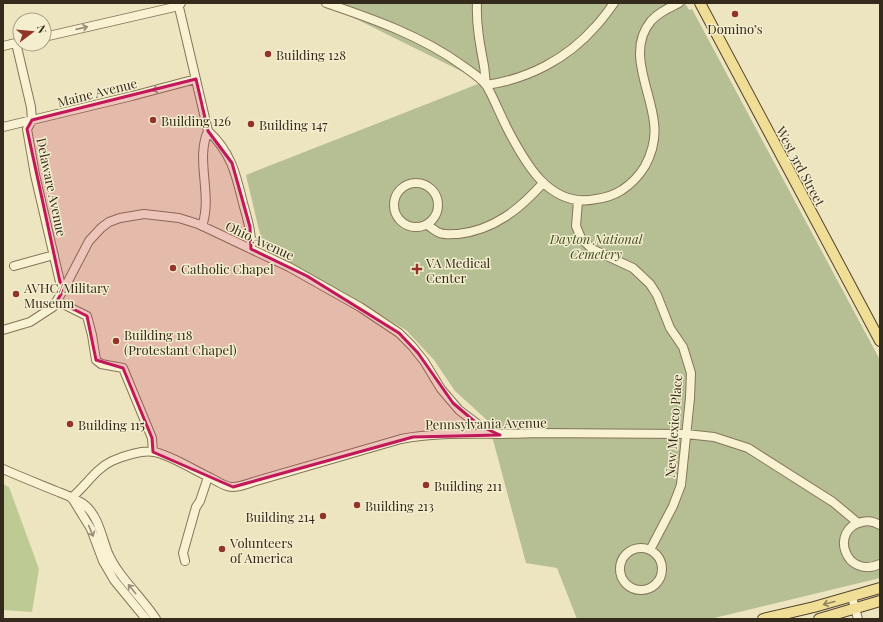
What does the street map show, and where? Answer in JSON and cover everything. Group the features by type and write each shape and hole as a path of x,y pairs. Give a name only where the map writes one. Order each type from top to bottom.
{"main road":[{"name":"West 3rd Street","path":"700,3 880,341"},
{"path":"763,619 852,597 880,588"},
{"path":"819,619 880,601"}],"street":[{"path":"326,3 354,12 427,43 446,54 480,78 486,85 501,116 534,173 543,183 556,193 578,201 601,198 622,190 638,176 647,162 653,143 655,123 640,59 640,42 645,30 652,20 660,13 679,3"},
{"path":"477,3 478,31 486,85"},
{"path":"486,85 500,83 528,74 557,60 596,27 614,3"},
{"path":"52,35 180,4 208,131 204,147 206,208 202,226"},
{"name":"Delaware Avenue","path":"20,52 32,107 32,120 27,129 35,175 60,282 65,287"},
{"name":"Maine Avenue","path":"3,127 196,79"},
{"path":"208,131 218,141 228,156 237,175 251,233 251,249"},
{"path":"427,225 437,213 437,196 425,185 415,183 404,186 398,192 394,201 394,211 401,222 407,226 420,227 427,225 440,233 448,234 464,233 481,229 506,217 527,200 543,183"},
{"name":"New Mexico Place","path":"578,201 576,226 581,238 592,249 627,264 644,277 657,295 670,328 683,347 691,373 690,398 681,485 673,506 650,550"},
{"name":"Ohio Avenue","path":"3,330 20,326 53,307 89,241 95,233 109,222 120,218 144,214 179,218 202,226 307,276 360,307 399,333 418,353 441,389 453,403 480,426 500,435"},
{"path":"14,266 54,256"},
{"path":"57,301 87,316 96,360 101,364 123,368 152,438 153,452"},
{"name":"Pennsylvania Avenue","path":"71,498 81,490 97,472 112,462 140,453 153,452 162,454 232,487 413,437 437,434 686,434 714,437 748,448 834,502 858,523"},
{"path":"3,469 86,506 93,514 116,567 156,619"},
{"path":"185,561 185,547 196,507 200,501 208,477"},
{"path":"71,498 91,529 103,561 114,580 146,619"},
{"path":"880,525 865,521 858,523 847,533 844,540 846,555 851,562 865,568 880,564"},
{"path":"636,548 650,550 660,559 662,566 660,579 656,584 644,591 630,588 620,577 619,570 623,556 636,548"},
{"path":"852,597 858,619"}],"highlighted area":[{"path":"196,79 208,131 232,163 250,227 251,249 307,276 399,333 418,353 453,403 480,426 500,435 413,437 233,487 153,452 152,438 123,368 96,360 87,316 57,301 65,287 60,282 27,129 32,120"}],"green space":[{"name":"Dayton National Cemetery","path":"324,3 685,3 689,10 692,9 880,360 880,578 710,619 577,619 557,568 526,563 488,421 455,391 434,360 406,330 263,247 246,175 483,82"},
{"path":"3,484 9,487 39,569 32,612 3,610"}],"place":[{"name":"Domino’s","path":"735,14"},
{"name":"Building 128","path":"268,54"},
{"name":"Building 126","path":"153,120"},
{"name":"Building 147","path":"251,124"},
{"name":"Catholic Chapel","path":"173,268"},
{"name":"VA Medical Center","path":"417,269"},
{"name":"AVHC/Military Museum","path":"16,294"},
{"name":"Building 118 (Protestant Chapel)","path":"116,341"},
{"name":"Building 115","path":"70,424"},
{"name":"Building 211","path":"426,485"},
{"name":"Building 213","path":"357,505"},
{"name":"Building 214","path":"323,516"},
{"name":"Volunteers of America","path":"222,549"}]}
